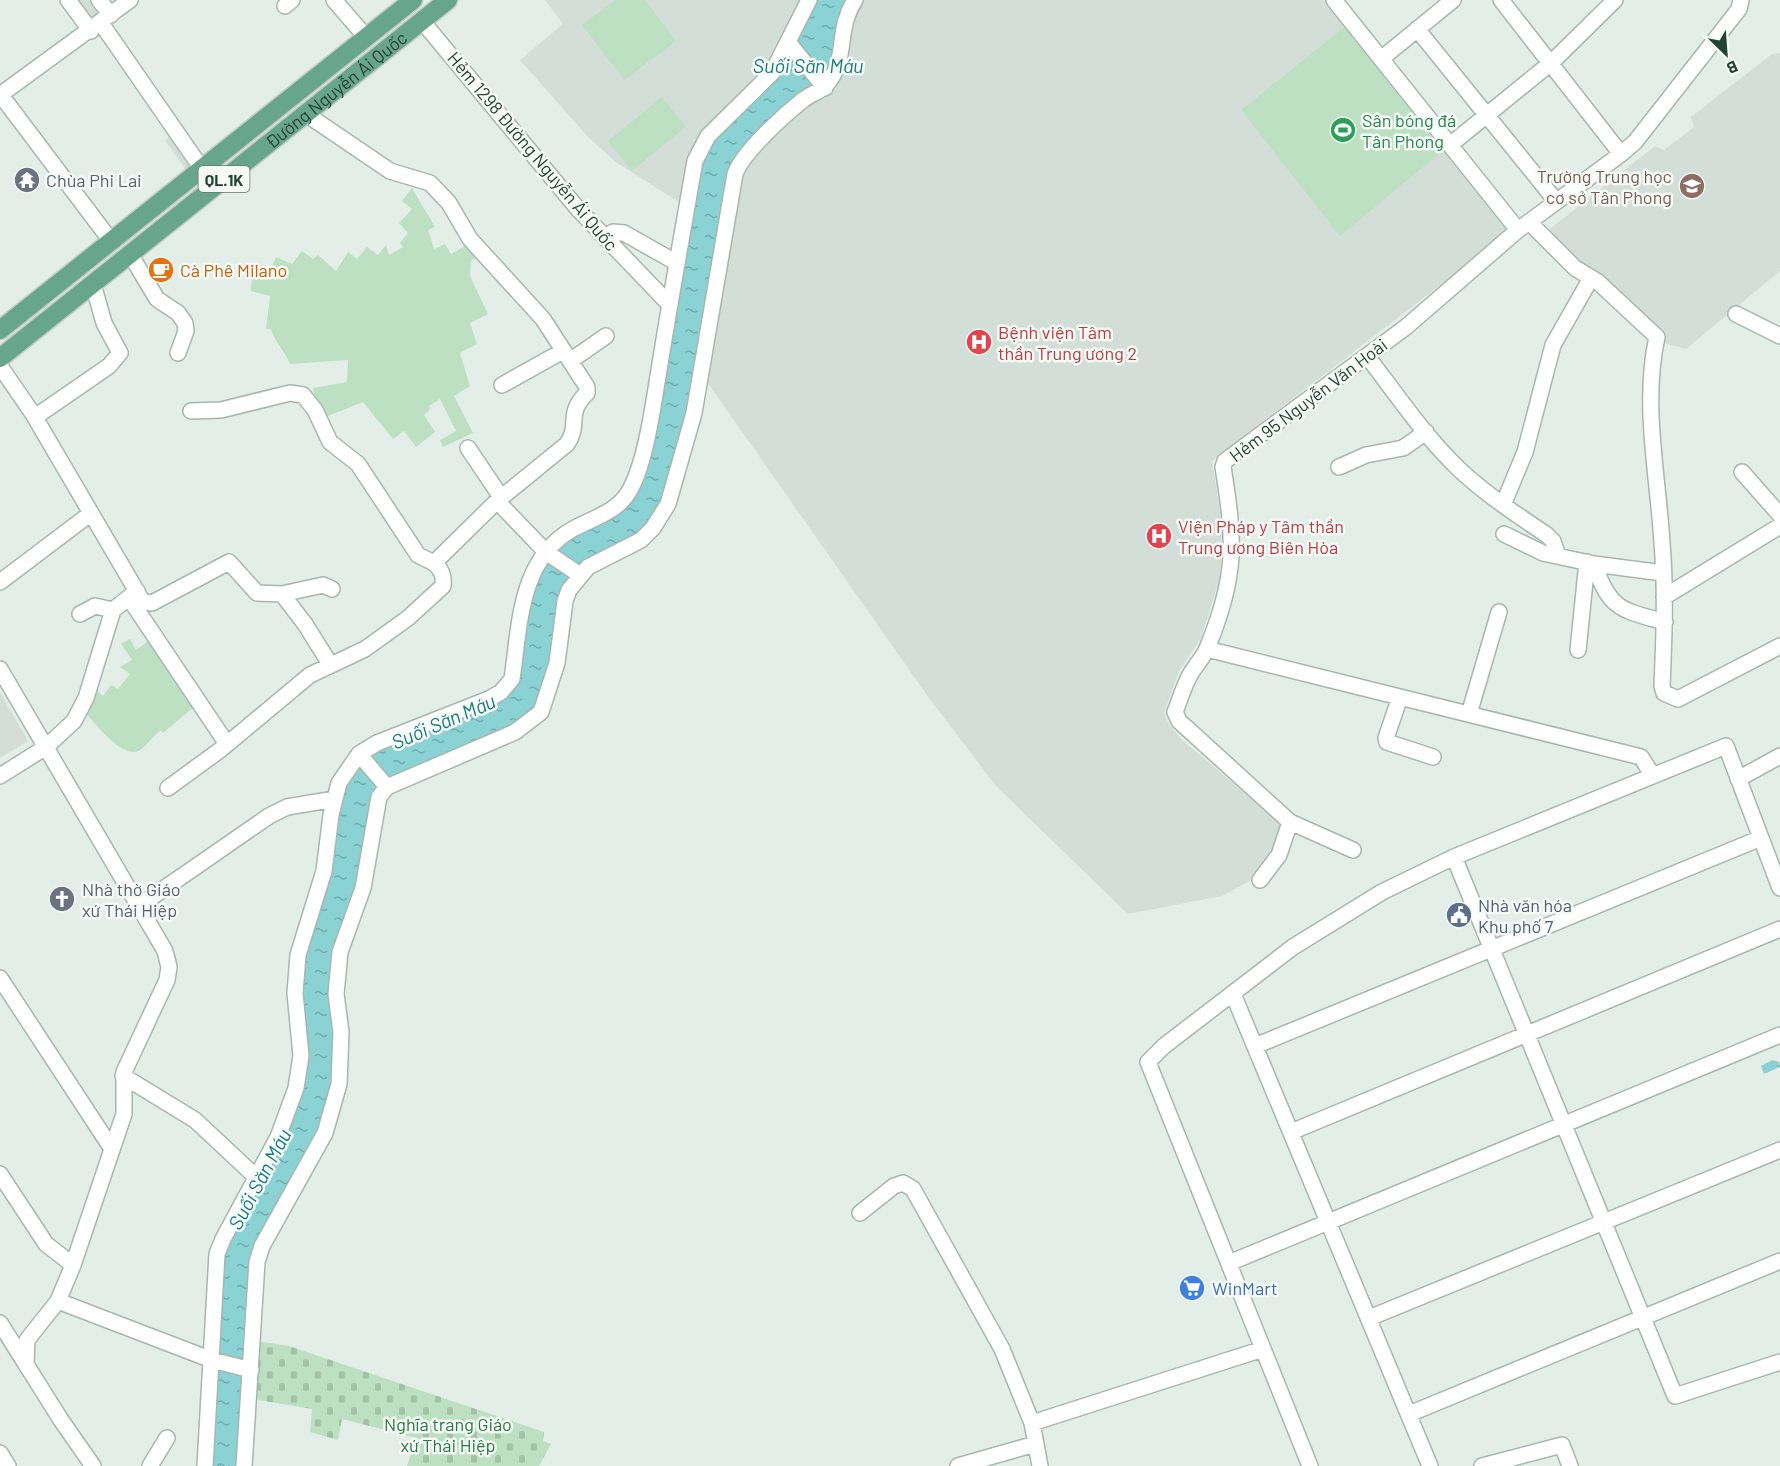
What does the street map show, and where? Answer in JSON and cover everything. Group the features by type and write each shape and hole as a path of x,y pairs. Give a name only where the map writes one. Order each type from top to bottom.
{"main road":[{"name":"Đường Nguyễn Ái Quốc","path":"0,330 413,0"},
{"name":"Đường Nguyễn Ái Quốc","path":"0,358 448,0"}],"street":[{"path":"68,0 101,23 202,169"},
{"path":"99,0 101,23"},
{"path":"111,241 0,94 130,0"},
{"path":"334,0 366,37"},
{"path":"205,1466 217,1254 278,1137 296,1088 300,1056 295,993 298,955 324,871 334,799 339,783 359,754 376,743 489,699 508,685 512,679 524,597 531,578 546,552 571,530 616,508 633,486 654,402 695,161 700,147 772,74 809,0"},
{"path":"244,1466 251,1370 252,1303 257,1262 262,1246 325,1133 339,1084 341,1032 336,994 340,952 363,888 375,806 387,787 515,732 541,712 557,663 565,601 580,575 588,567 641,540 653,528 668,504 694,413 737,167 800,102 825,88 838,69 844,20 855,0"},
{"path":"1334,0 1449,145 1523,226 1591,278 1657,337 1650,374 1663,573 1665,622 1662,686 1665,693 1678,699 1780,646"},
{"path":"1381,58 1453,0"},
{"path":"1502,0 1621,154"},
{"path":"1449,145 1550,63 1615,0"},
{"name":"Hẻm 95 Nguyễn Văn Hoài","path":"1290,822 1176,716 1189,677 1207,649 1227,594 1232,567 1231,522 1223,467 1225,461 1367,356 1490,257 1523,226 1635,142 1739,9 1741,0"},
{"name":"Hẻm 1298 Đường Nguyễn Ái Quốc","path":"422,21 578,209 670,305"},
{"path":"1417,29 1556,201"},
{"path":"788,42 825,88"},
{"path":"306,114 390,171 430,183 448,203 470,239 543,320 567,356 587,393 573,412 573,435 567,444 499,499 434,563"},
{"path":"605,238 613,232 624,233 677,262"},
{"path":"130,254 157,299 178,313 185,323 186,331 178,353"},
{"path":"1503,505 1525,452 1553,345 1591,278"},
{"path":"35,417 109,366 120,353 104,323 93,284"},
{"path":"1736,314 1778,331"},
{"path":"502,385 606,336"},
{"path":"1367,356 1426,432 1461,470 1503,505 1546,535 1552,541 1558,556"},
{"path":"0,366 35,417 133,595 227,744"},
{"path":"168,788 227,744 310,675 365,649 408,618 439,591 444,579 440,569 434,563 418,555 377,490 352,458 330,442 315,410 303,395 290,393 221,410 191,411"},
{"path":"1339,467 1366,456 1403,448 1426,432"},
{"path":"468,448 499,499 546,552 580,575"},
{"path":"1742,472 1780,515"},
{"path":"0,582 90,514"},
{"path":"1664,597 1780,526"},
{"path":"1504,534 1543,553 1590,563 1663,573"},
{"path":"133,595 149,604 229,562 257,592 282,594 323,585 332,589"},
{"path":"1590,563 1609,598 1623,610 1665,622"},
{"path":"1578,650 1590,563"},
{"path":"282,594 330,664"},
{"path":"0,776 46,747 79,712 113,610 133,595"},
{"path":"80,614 95,606 113,610"},
{"path":"1470,714 1499,612"},
{"path":"1207,649 1641,757 1653,776"},
{"path":"0,669 165,951 169,974 123,1076 125,1110 73,1265 58,1301 27,1340 26,1365"},
{"path":"1400,697 1386,738 1387,742 1432,757"},
{"path":"1310,1466 1148,1062 1164,1046 1293,947 1360,904 1454,857 1726,747 1780,888"},
{"path":"359,754 387,787"},
{"path":"1738,779 1780,756"},
{"path":"139,906 269,816 287,807 334,799"},
{"path":"1260,880 1279,855 1290,822 1353,850"},
{"path":"1255,1046 1761,838"},
{"path":"1454,857 1675,1396 1780,1362"},
{"path":"1291,1132 1780,929"},
{"path":"0,978 112,1149"},
{"path":"1233,994 1430,1466"},
{"path":"1229,1263 1780,1035"},
{"path":"123,1076 195,1120 257,1178"},
{"path":"1369,1318 1780,1150"},
{"path":"0,1174 40,1236 58,1256 73,1265"},
{"path":"860,1213 894,1186 909,1184 1002,1349 1032,1423 1040,1466"},
{"path":"1409,1414 1780,1262"},
{"path":"58,1301 212,1360 251,1370"},
{"path":"0,1323 93,1466"},
{"path":"1032,1423 1263,1349"},
{"path":"150,1466 167,1438"},
{"path":"958,1466 1035,1444"},
{"path":"1482,1466 1562,1445 1570,1466"},
{"path":"0,1453 8,1466"}],"shaded area":[{"path":"74,0 94,0 105,14 92,24"},
{"name":"Bệnh viện Tâm thần Trung ương 2","path":"545,0 1324,0 1345,26 1241,110 1340,235 1444,150 1505,224 1506,231 1501,238 1212,461 1223,531 1220,577 1201,638 1179,671 1164,713 1168,723 1181,739 1283,825 1280,837 1259,876 1222,896 1128,914 997,787 929,698 705,379 682,204 616,162 589,138 520,60 563,24"},
{"name":"Trường Trung học cơ sở Tân Phong","path":"1780,53 1780,271 1686,349 1659,342 1661,335 1591,269 1582,270 1549,237 1551,228 1655,146 1664,150 1694,127 1691,117 1772,54"},
{"path":"173,134 197,168 189,174 165,140"},
{"path":"0,692 28,741 0,758"}],"green space":[{"path":"615,0 645,0 676,41 624,80 582,25"},
{"name":"Sân bóng đá Tân Phong","path":"1345,26 1444,150 1340,236 1241,110"},
{"path":"662,97 686,127 632,171 608,141"},
{"path":"412,188 435,227 428,230 434,249 445,244 451,254 467,245 479,255 471,261 470,276 488,314 470,323 477,344 460,353 470,386 454,396 473,433 443,447 440,440 456,431 440,399 429,406 430,409 424,415 435,432 416,447 404,431 393,439 363,402 323,418 315,400 313,388 347,382 348,360 290,364 271,329 266,329 270,296 251,291 252,276 260,278 264,267 271,269 276,257 292,264 302,251 313,259 318,255 336,271 348,252 357,259 367,247 378,255 386,245 389,255 403,247 400,243 408,233 399,223 412,209 402,201"},
{"path":"130,639 136,650 151,639 195,706 163,733 161,730 140,750 133,752 125,750 109,739 84,711 93,687 103,696 111,685 118,689 130,674 120,667 132,660 121,644"},
{"name":"Nghĩa trang Giáo xứ Thái Hiệp","path":"256,1341 289,1346 544,1432 543,1441 551,1444 539,1466 407,1466 416,1438 342,1419 338,1440 310,1432 312,1409 253,1399"}],"water":[{"name":"Suối Săn Máu","path":"815,0 849,0 834,67 737,158 691,415 664,503 639,537 584,564 542,699 525,720 389,782 352,906 337,1063 320,1131 258,1244 239,1466 210,1466 222,1256 301,1088 299,983 344,784 365,755 504,696 528,597 553,551 631,498 704,149 775,76"},
{"path":"1772,1060 1779,1062 1780,1067 1764,1074 1761,1066"}],"place":[{"name":"Sân bóng đá Tân Phong","path":"1343,130"},
{"name":"Chùa Phi Lai","path":"27,180"},
{"name":"Trường Trung học cơ sở Tân Phong","path":"1692,186"},
{"name":"Cà Phê Milano","path":"161,270"},
{"name":"Bệnh viện Tâm thần Trung ương 2","path":"979,342"},
{"name":"Viện Pháp y Tâm thần Trung ương Biên Hòa","path":"1159,536"},
{"name":"Nhà thờ Giáo xứ Thái Hiệp","path":"62,899"},
{"name":"Nhà văn hóa Khu phố 7","path":"1459,915"},
{"name":"WinMart","path":"1192,1288"}]}
